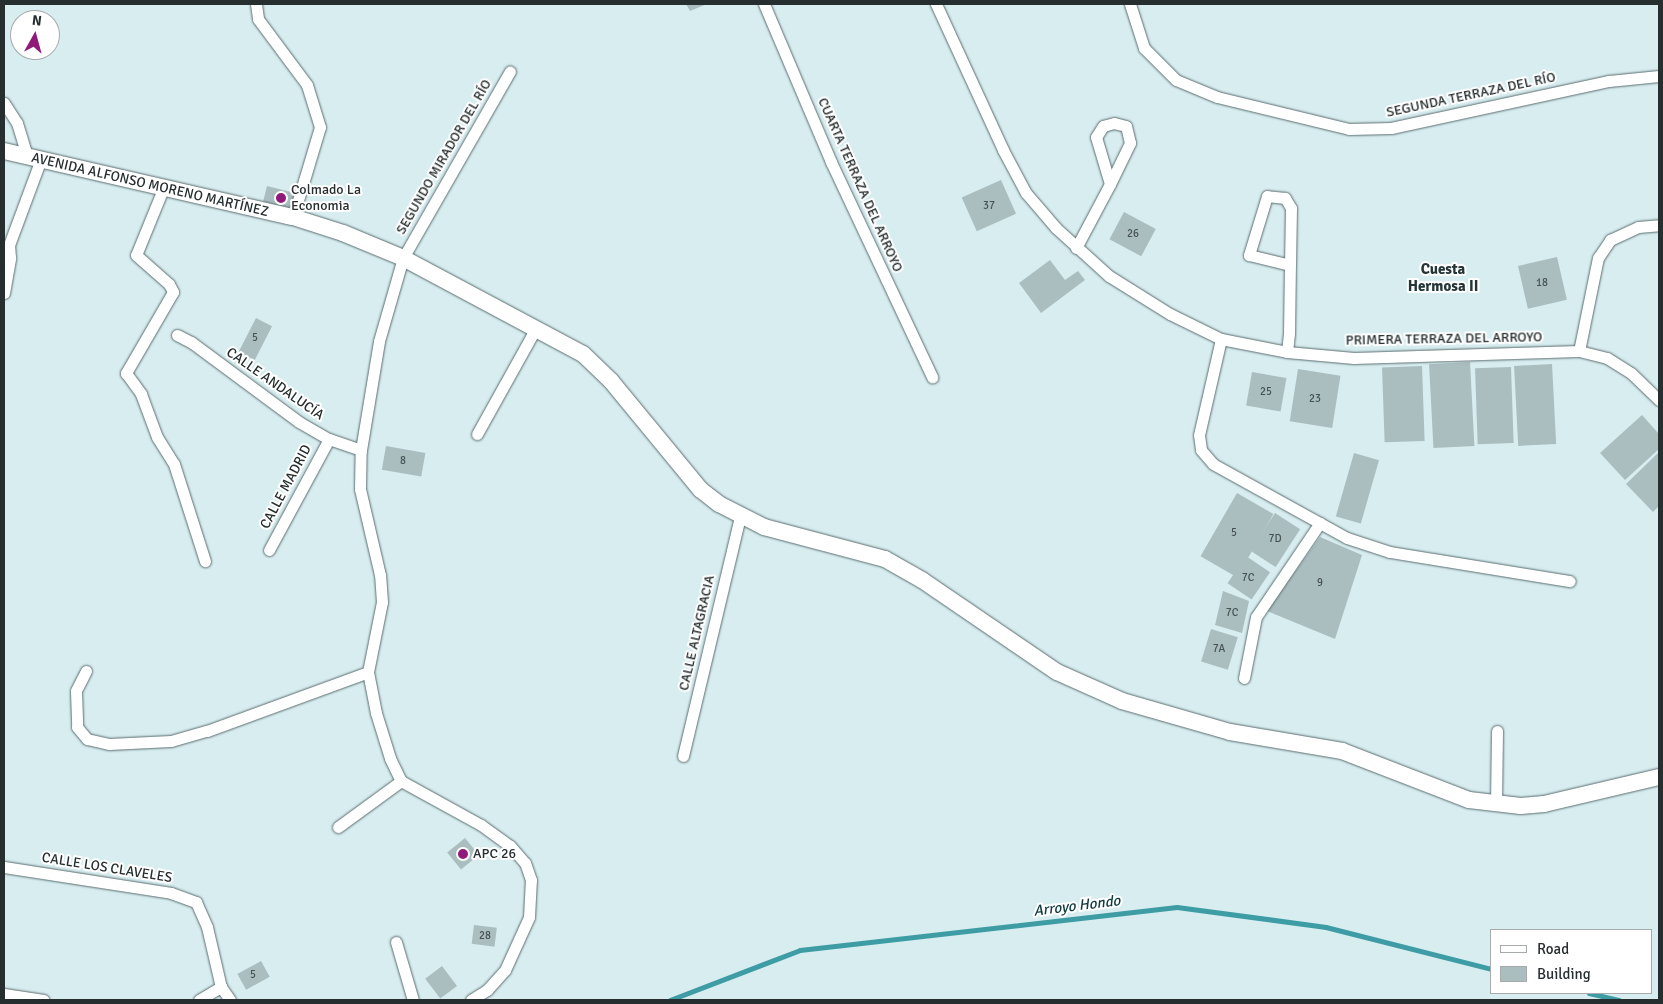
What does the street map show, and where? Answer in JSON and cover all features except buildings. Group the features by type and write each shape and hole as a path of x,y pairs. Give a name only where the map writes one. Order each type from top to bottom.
{"main road":[{"name":"AVENIDA ALFONSO MORENO MARTÍNEZ","path":"4,150 163,189 293,217 343,233 403,258 562,341 596,365 701,490 740,517 764,527 885,559 922,580 1057,672 1122,701 1230,732 1342,751 1445,793 1496,804 1544,804 1659,777"}],"street":[{"path":"256,4 258,19 307,85 320,127 293,217"},
{"name":"CUARTA TERRAZA DEL ARROYO","path":"764,4 831,162 932,377"},
{"name":"PRIMERA TERRAZA DEL ARROYO","path":"936,4 1003,150 1026,193 1076,248 1109,276 1170,314 1222,339 1287,352 1354,358 1579,351 1608,358 1624,368 1659,400"},
{"name":"SEGUNDA TERRAZA DEL RÍO","path":"1130,4 1144,48 1176,80 1217,97 1349,129 1391,128 1609,81 1659,76"},
{"name":"SEGUNDO MIRADOR DEL RÍO","path":"368,672 382,602 378,567 360,489 361,450 379,341 403,258 510,71"},
{"path":"4,103 17,123 34,158 8,248 10,258 4,293"},
{"path":"1076,248 1110,184 1130,143 1126,126 1114,123 1103,126 1096,137 1110,184"},
{"path":"163,189 136,255 169,284 173,292 126,373 141,394 157,437 174,464 205,561"},
{"path":"1287,352 1290,265 1289,202 1274,195 1267,196 1249,255 1254,258 1290,265"},
{"path":"1579,351 1598,258 1610,240 1617,236 1638,228 1659,225"},
{"path":"477,434 536,328"},
{"name":"CALLE ANDALUCÍA","path":"177,335 299,422 329,439 361,450"},
{"path":"1222,339 1198,436 1201,450 1213,464 1229,475 1347,538 1390,552 1570,581"},
{"name":"CALLE MADRID","path":"269,550 329,439"},
{"name":"CALLE ALTAGRACIA","path":"683,756 740,517"},
{"path":"1244,678 1256,617 1320,523"},
{"path":"86,671 76,691 77,727 87,740 109,744 171,740 207,731 368,672 381,733 401,781 481,825 510,846 525,862 532,888 526,925 505,970 487,990 471,1000"},
{"path":"1496,804 1497,731"},
{"path":"338,827 401,781"},
{"name":"CALLE LOS CLAVELES","path":"4,867 189,897 201,908 221,987"},
{"path":"396,942 413,1000"},
{"path":"199,1000 221,987 230,1000"},
{"path":"4,994 44,1000"}],"waterway":[{"name":"Arroyo Hondo","path":"670,1000 800,950 1177,907 1326,927 1490,968"},
{"name":"Arroyo Hondo","path":"1593,994 1619,1000"}],"place":[{"name":"Colmado La Economia","path":"281,198"},
{"name":"APC 26","path":"463,854"}],"district":[{"name":"Cuesta Hermosa II","path":"1443,278"}]}
